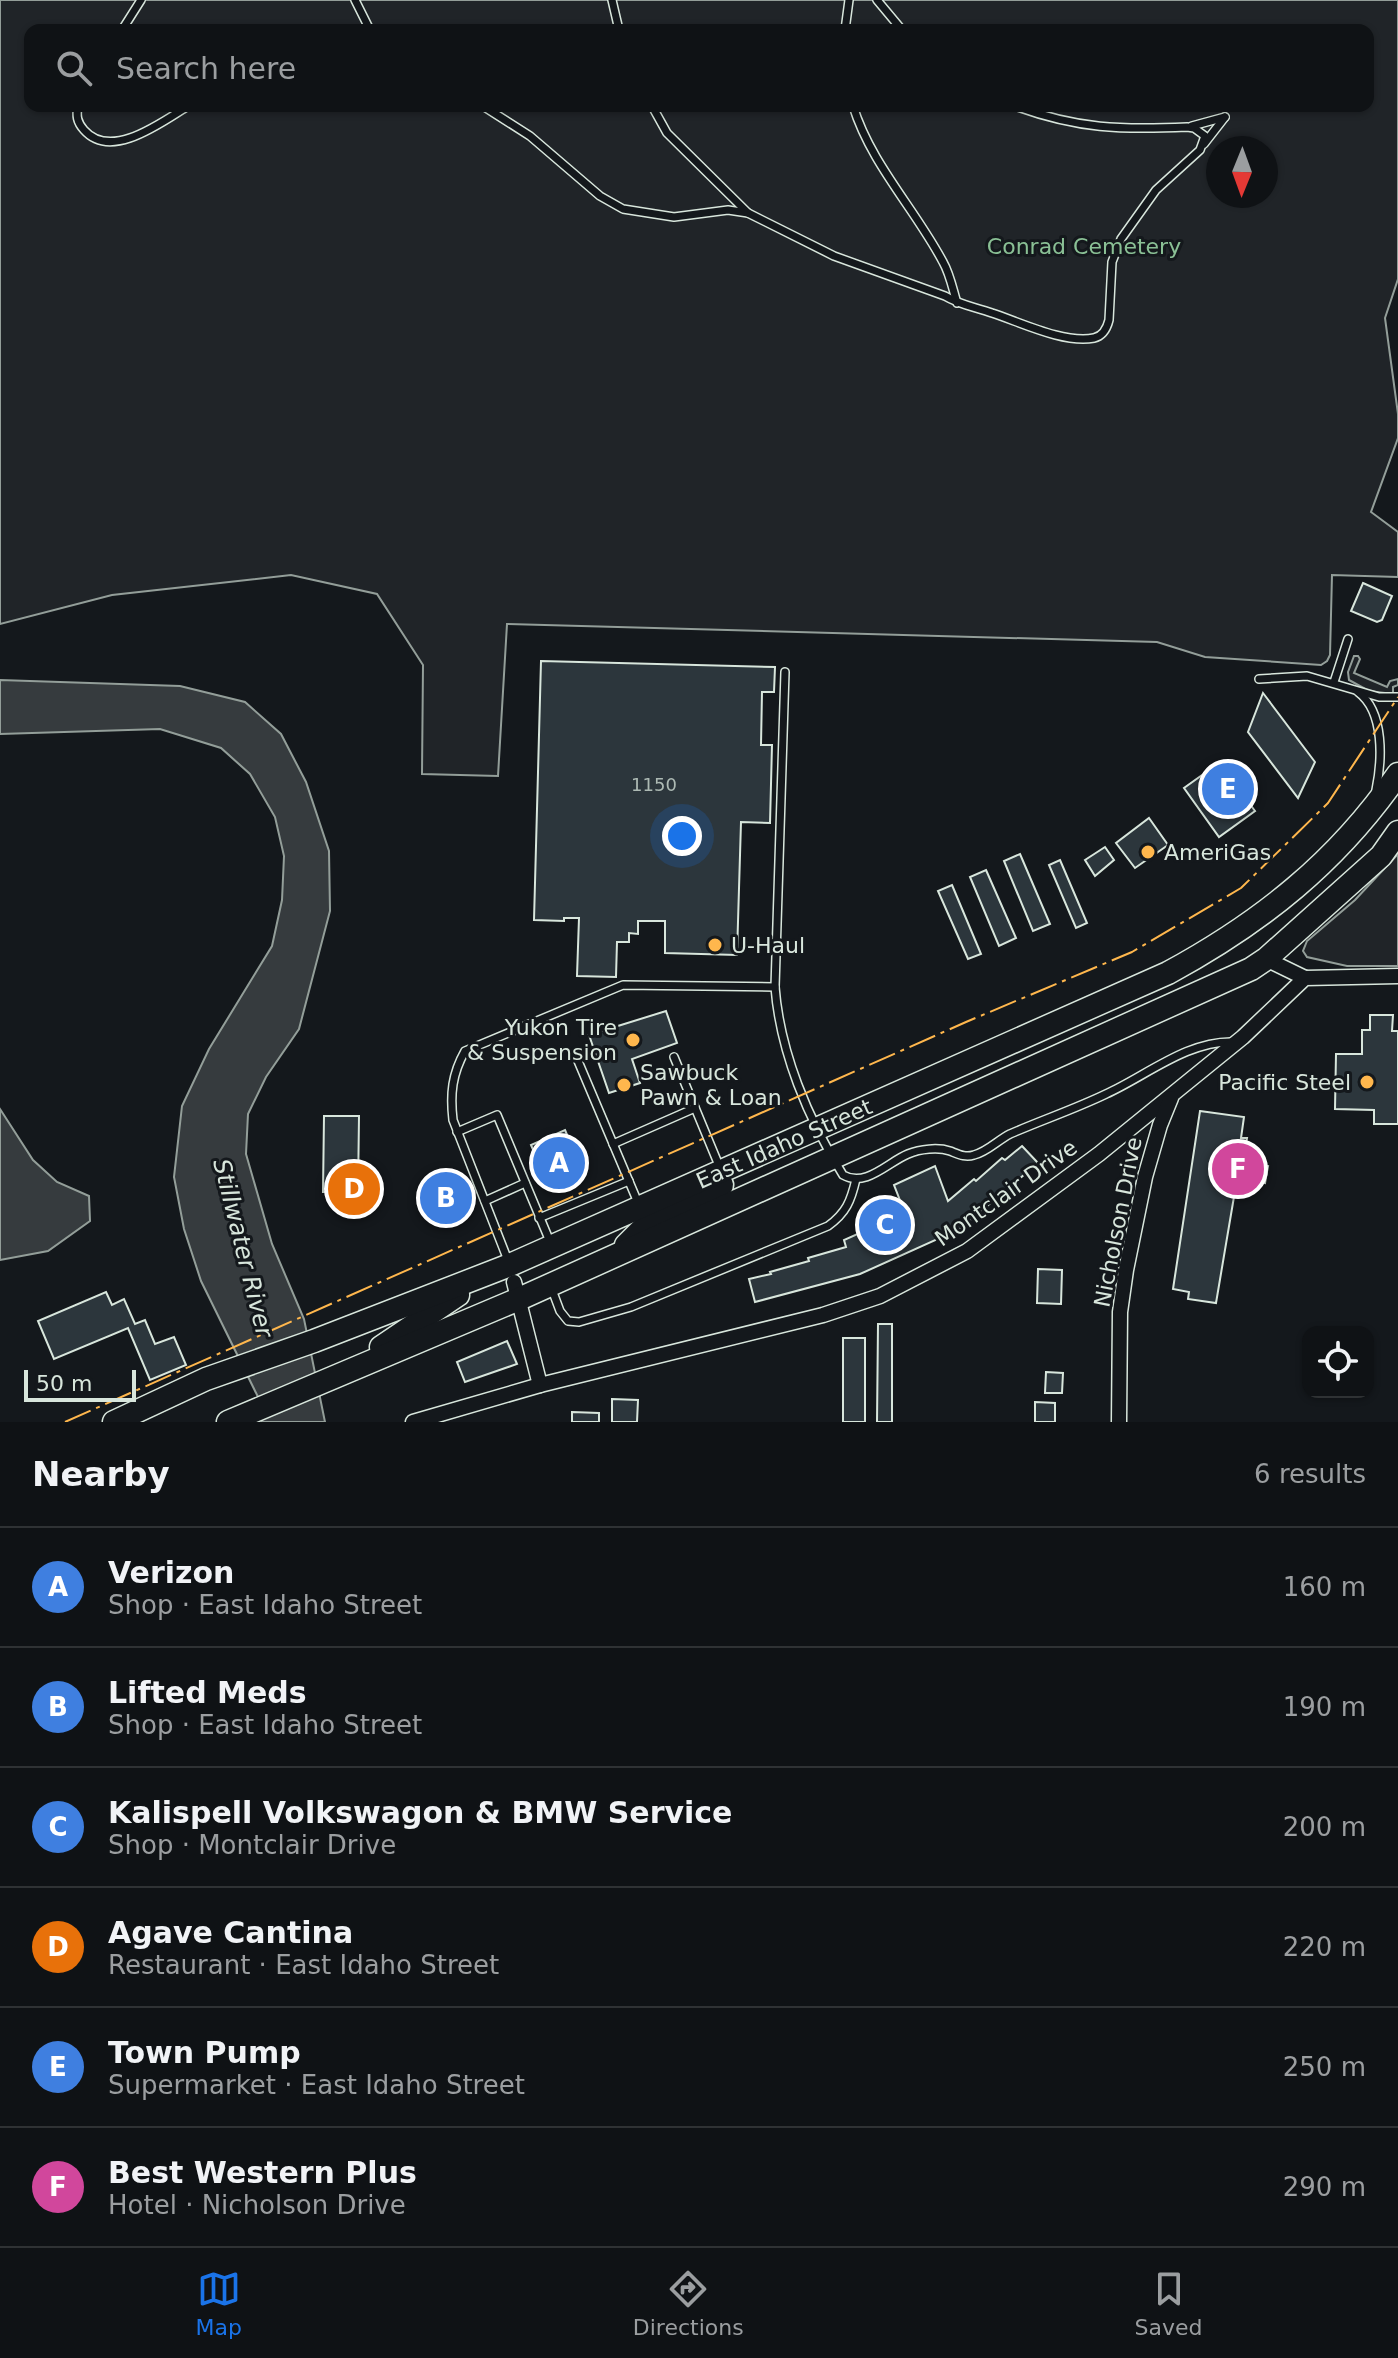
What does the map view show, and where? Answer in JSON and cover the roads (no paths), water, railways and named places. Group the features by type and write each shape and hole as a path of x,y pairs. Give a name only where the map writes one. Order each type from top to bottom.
{"highway":[{"name":"East Idaho Street","path":"228,1422 358,1367 514,1282 552,1246 1130,992 1206,952 1248,926 1307,878 1370,811 1398,774"},
{"name":"East Idaho Street","path":"114,1422 206,1379 314,1341 514,1282 551,1285 1214,987 1266,959 1381,856 1398,832"},
{"path":"615,1256 649,1222 790,1151 818,1127"},
{"path":"358,1367 389,1340 458,1295 498,1279 514,1282"}],"street":[{"path":"1266,959 1305,978 1398,976"},
{"name":"Montclair Drive","path":"413,1422 540,1385 823,1315 880,1296 967,1251 1099,1154 1236,1042 1305,978"},
{"name":"Nicholson Drive","path":"1119,1422 1120,1312 1126,1270 1145,1177 1160,1125 1167,1105 1181,1085"},
{"path":"514,1282 540,1385"}],"lane":[{"path":"126,24 141,0"},
{"path":"355,0 367,24"},
{"path":"612,0 618,24"},
{"path":"846,24 849,0"},
{"path":"877,0 897,24"},
{"path":"78,112 78,120 88,134 98,140 113,142 136,135 177,112"},
{"path":"492,112 530,136 600,196 623,209 674,217 728,210 748,213 834,256 957,303 1038,330 1075,338 1102,335 1109,320 1112,262 1121,239 1156,190 1200,150 1225,117 1187,127"},
{"path":"655,112 667,133 748,213"},
{"path":"856,112 879,160 943,261 957,303"},
{"path":"1032,112 1102,128 1194,128 1205,136 1200,150"},
{"path":"1334,682 1348,639"},
{"path":"785,672 775,987 779,1027 818,1127 843,1175 856,1179 883,1169 908,1154 931,1149 973,1156 1001,1138 1104,1095 1189,1052 1205,1046 1236,1042"},
{"path":"1259,679 1307,676 1379,697 1398,697"},
{"path":"1357,691 1365,697 1376,719 1379,743 1379,775 1370,811"},
{"path":"514,1282 453,1120 450,1097 455,1069 465,1051 623,985 775,987"},
{"path":"674,1057 721,1170"},
{"path":"578,1061 640,1207"},
{"path":"613,1144 695,1108"},
{"path":"457,1132 497,1115 552,1246"},
{"path":"551,1285 560,1311 568,1321 579,1322 631,1307 828,1226 849,1207 856,1179"},
{"path":"539,1218 629,1181"},
{"path":"485,1201 525,1183"}],"water":[{"name":"Stillwater River","path":"0,680 180,686 245,702 281,734 306,782 329,851 330,911 299,1029 266,1077 248,1114 246,1154 272,1244 304,1319 325,1422 262,1422 260,1401 201,1281 184,1229 174,1177 182,1106 209,1049 272,946 282,900 284,856 275,817 250,774 221,748 160,729 0,734"},
{"path":"0,1109 33,1160 57,1182 89,1196 90,1221 48,1251 0,1260"}],"place":[{"name":"Town Pump","path":"1228,789"},
{"name":"AmeriGas","path":"1148,852"},
{"name":"U-Haul","path":"715,945"},
{"name":"Yukon Tire & Suspension","path":"633,1040"},
{"name":"Pacific Steel","path":"1367,1082"},
{"name":"Sawbuck Pawn & Loan","path":"624,1085"},
{"name":"Verizon","path":"559,1163"},
{"name":"Best Western Plus","path":"1238,1169"},
{"name":"Agave Cantina","path":"354,1189"},
{"name":"Lifted Meds","path":"446,1198"},
{"name":"Kalispell Volkswagon & BMW Service","path":"885,1225"}],"park label":[{"name":"Conrad Cemetery","path":"1084,246"}]}
